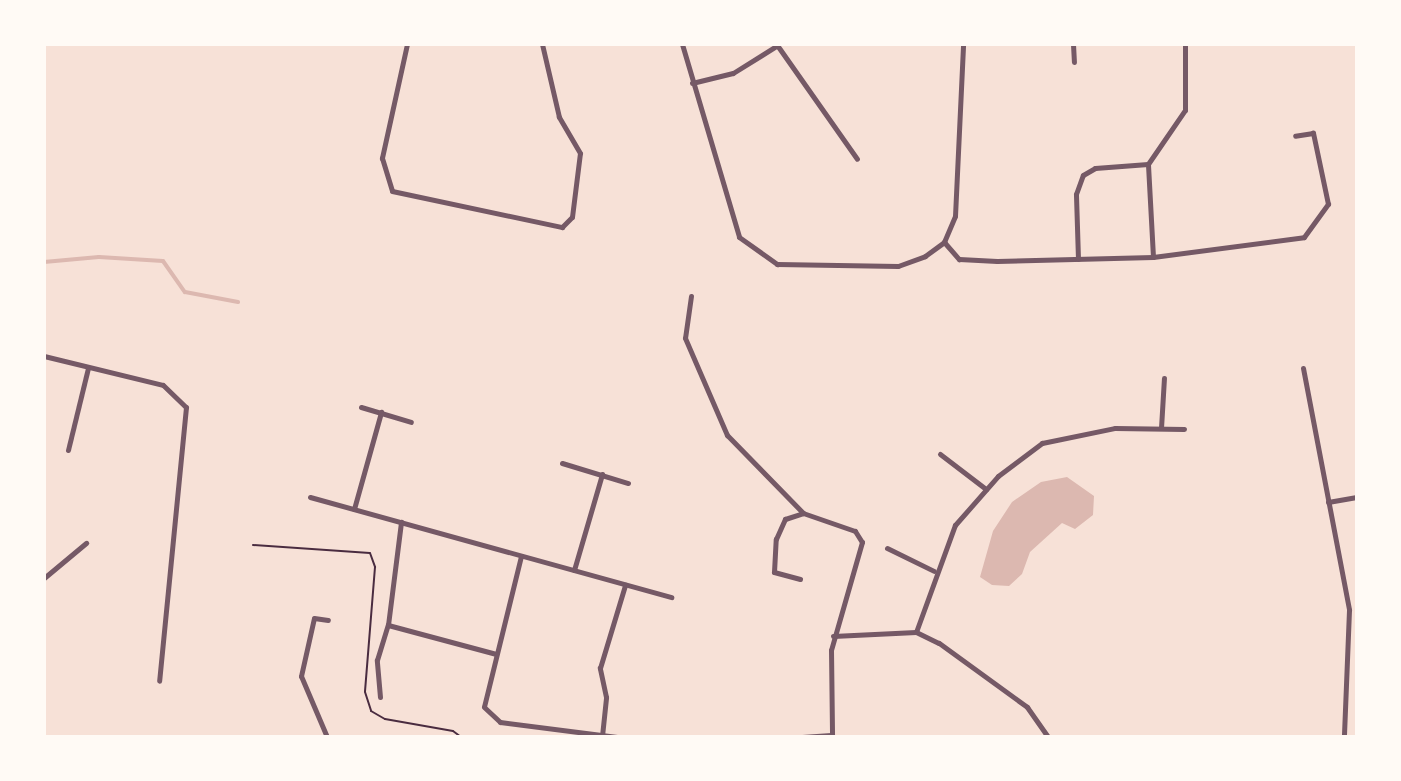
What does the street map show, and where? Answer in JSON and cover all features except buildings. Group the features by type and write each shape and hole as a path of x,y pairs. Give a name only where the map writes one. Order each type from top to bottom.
{"street":[{"path":"407,44 382,158 392,191 562,227 572,217 580,153 559,117 542,44"},
{"path":"682,44 739,237 777,264 898,266 925,256 944,242 958,189 963,44"},
{"path":"1073,44 1074,62"},
{"path":"1153,257 1148,164 1180,123 1187,101 1185,44"},
{"path":"692,83 733,73 778,45 857,159"},
{"path":"944,242 959,259 1078,259 1153,257 1304,237 1328,204 1313,133 1295,136"},
{"path":"1078,259 1076,194 1083,175 1095,168 1148,164"},
{"path":"691,296 685,338 705,394 727,435 803,513 855,531 862,542 833,636 832,736 802,737"},
{"path":"44,356 171,389 188,414 159,681"},
{"path":"68,450 88,368"},
{"path":"1303,368 1349,610 1344,737"},
{"path":"1161,428 1164,378"},
{"path":"361,407 411,422"},
{"path":"354,509 381,412"},
{"path":"916,632 934,571 955,525 986,489 1042,443 1115,428 1184,429"},
{"path":"940,454 986,489"},
{"path":"562,463 628,483"},
{"path":"574,570 602,474"},
{"path":"310,497 671,597"},
{"path":"1328,502 1357,497"},
{"path":"800,579 774,572 776,539 785,519 803,513"},
{"path":"380,697 377,660 388,625 401,522"},
{"path":"44,578 86,543"},
{"path":"887,548 934,571"},
{"path":"521,556 484,707 500,722 617,737"},
{"path":"602,736 606,697 600,668 625,585"},
{"path":"1349,610 1357,609"},
{"path":"327,737 301,676 314,618 328,620"},
{"path":"388,625 496,654"},
{"path":"833,636 916,632 987,673 1027,707 1048,737"}],"path":[{"path":"253,545 370,553 375,567 365,692 371,711 385,719 453,731 461,737"}],"shaded area":[{"path":"1067,477 1094,496 1093,515 1075,529 1062,523 1030,552 1022,574 1009,586 992,585 980,577 993,531 1012,502 1041,482"}],"waterway":[{"path":"44,262 99,257 163,261 185,292 238,302"}]}
